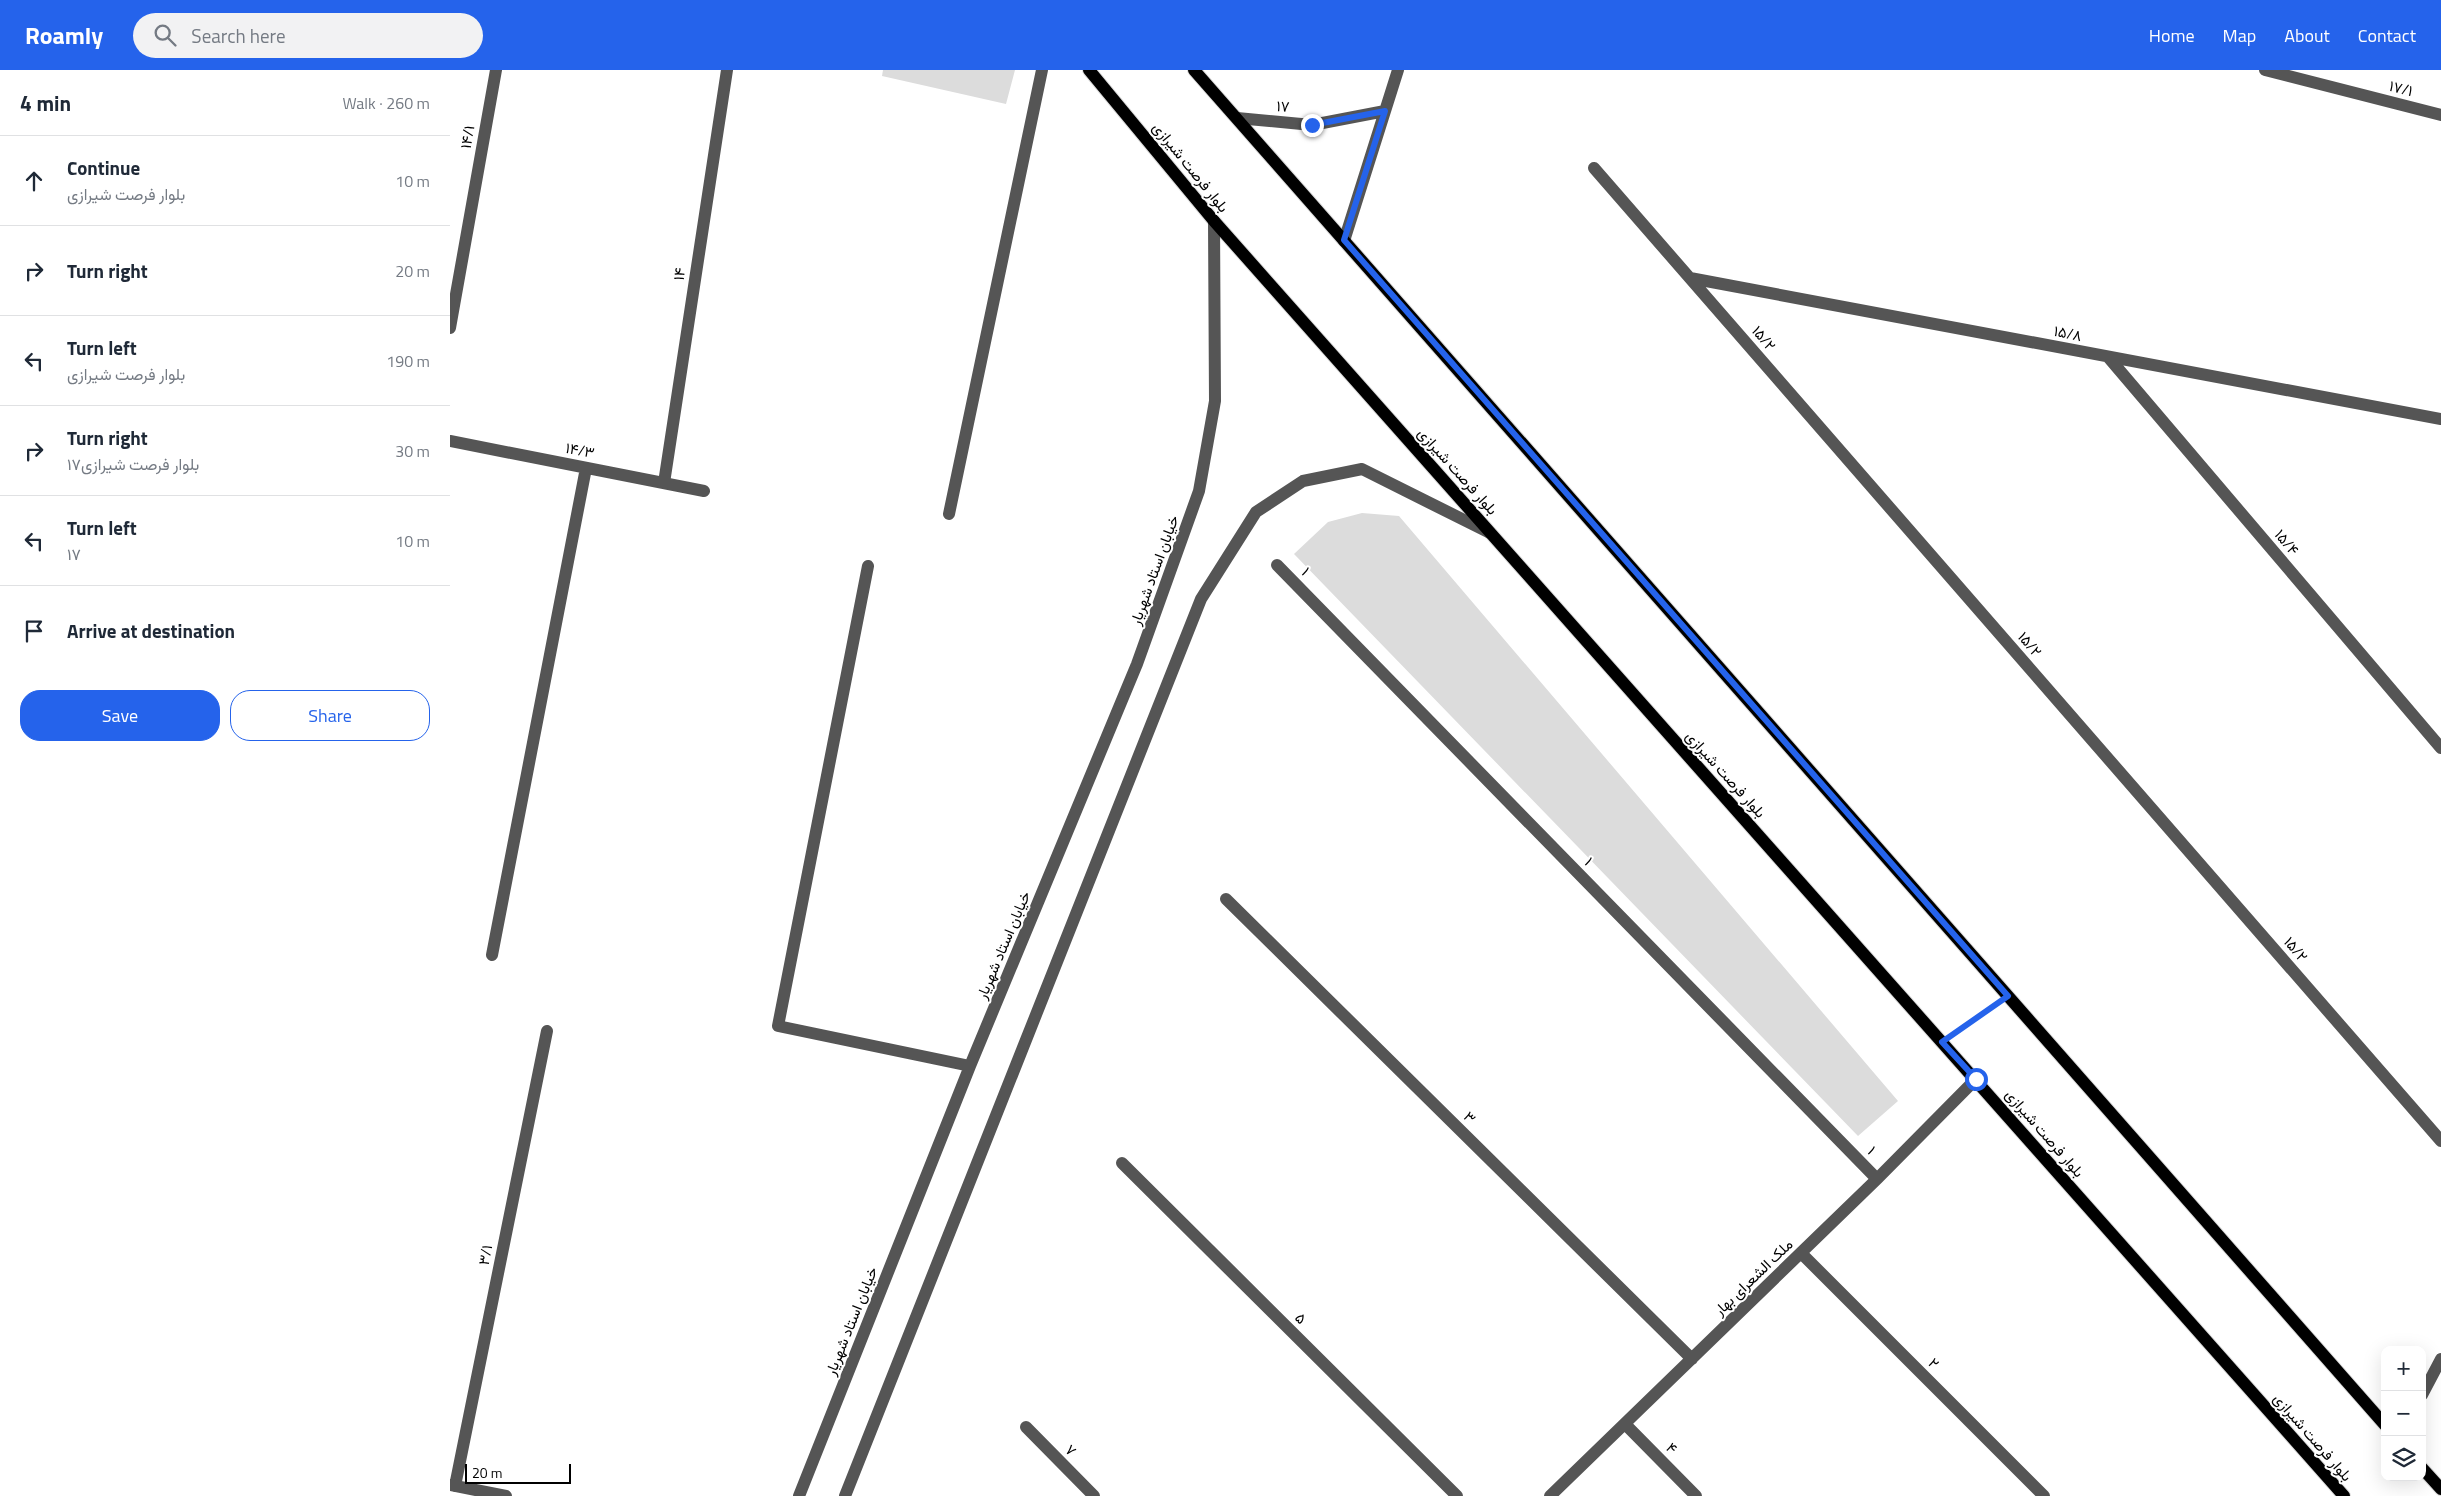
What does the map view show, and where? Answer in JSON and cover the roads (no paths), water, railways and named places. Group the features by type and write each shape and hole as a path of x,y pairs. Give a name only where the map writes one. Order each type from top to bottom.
{"main road":[{"name":"بلوار فرصت شیرازی","path":"1089,70 1214,221 2344,1496"},
{"path":"1194,70 2381,1420"},
{"path":"2426,1472 2441,1489"}],"street":[{"name":"۱۴/۱","path":"450,328 496,70"},
{"name":"۱۴","path":"664,483 727,70"},
{"path":"949,514 1042,70"},
{"path":"1344,240 1398,70"},
{"name":"۱۷/۱","path":"2265,70 2281,72 2441,115"},
{"name":"۱۷","path":"1237,118 1312,125 1385,111"},
{"name":"۱۵/۲","path":"1594,168 2441,1141"},
{"name":"خیابان استاد شهریار","path":"799,1496 970,1066 1137,664 1200,491 1215,401 1214,221"},
{"name":"۱۵/۸","path":"1690,278 2441,419"},
{"name":"۱۵/۴","path":"2109,358 2441,748"},
{"name":"۱۴/۳","path":"450,441 704,491"},
{"path":"492,955 586,468"},
{"path":"845,1496 1201,599 1256,512 1303,481 1362,470 1491,533"},
{"name":"۱","path":"1278,565 1877,1179"},
{"path":"868,566 778,1026 970,1066"},
{"name":"۳","path":"1226,899 1692,1359"},
{"name":"۳/۱","path":"453,1486 547,1031"},
{"name":"ملک الشعرای بهار","path":"1550,1496 1877,1179 1976,1079"},
{"name":"۵","path":"1122,1163 1458,1496"},
{"name":"۲","path":"1801,1253 2044,1496"},
{"path":"2424,1391 2441,1359"},
{"name":"۴","path":"1625,1424 1696,1496"},
{"name":"۷","path":"1026,1427 1094,1496"},
{"path":"453,1486 506,1496"}]}
